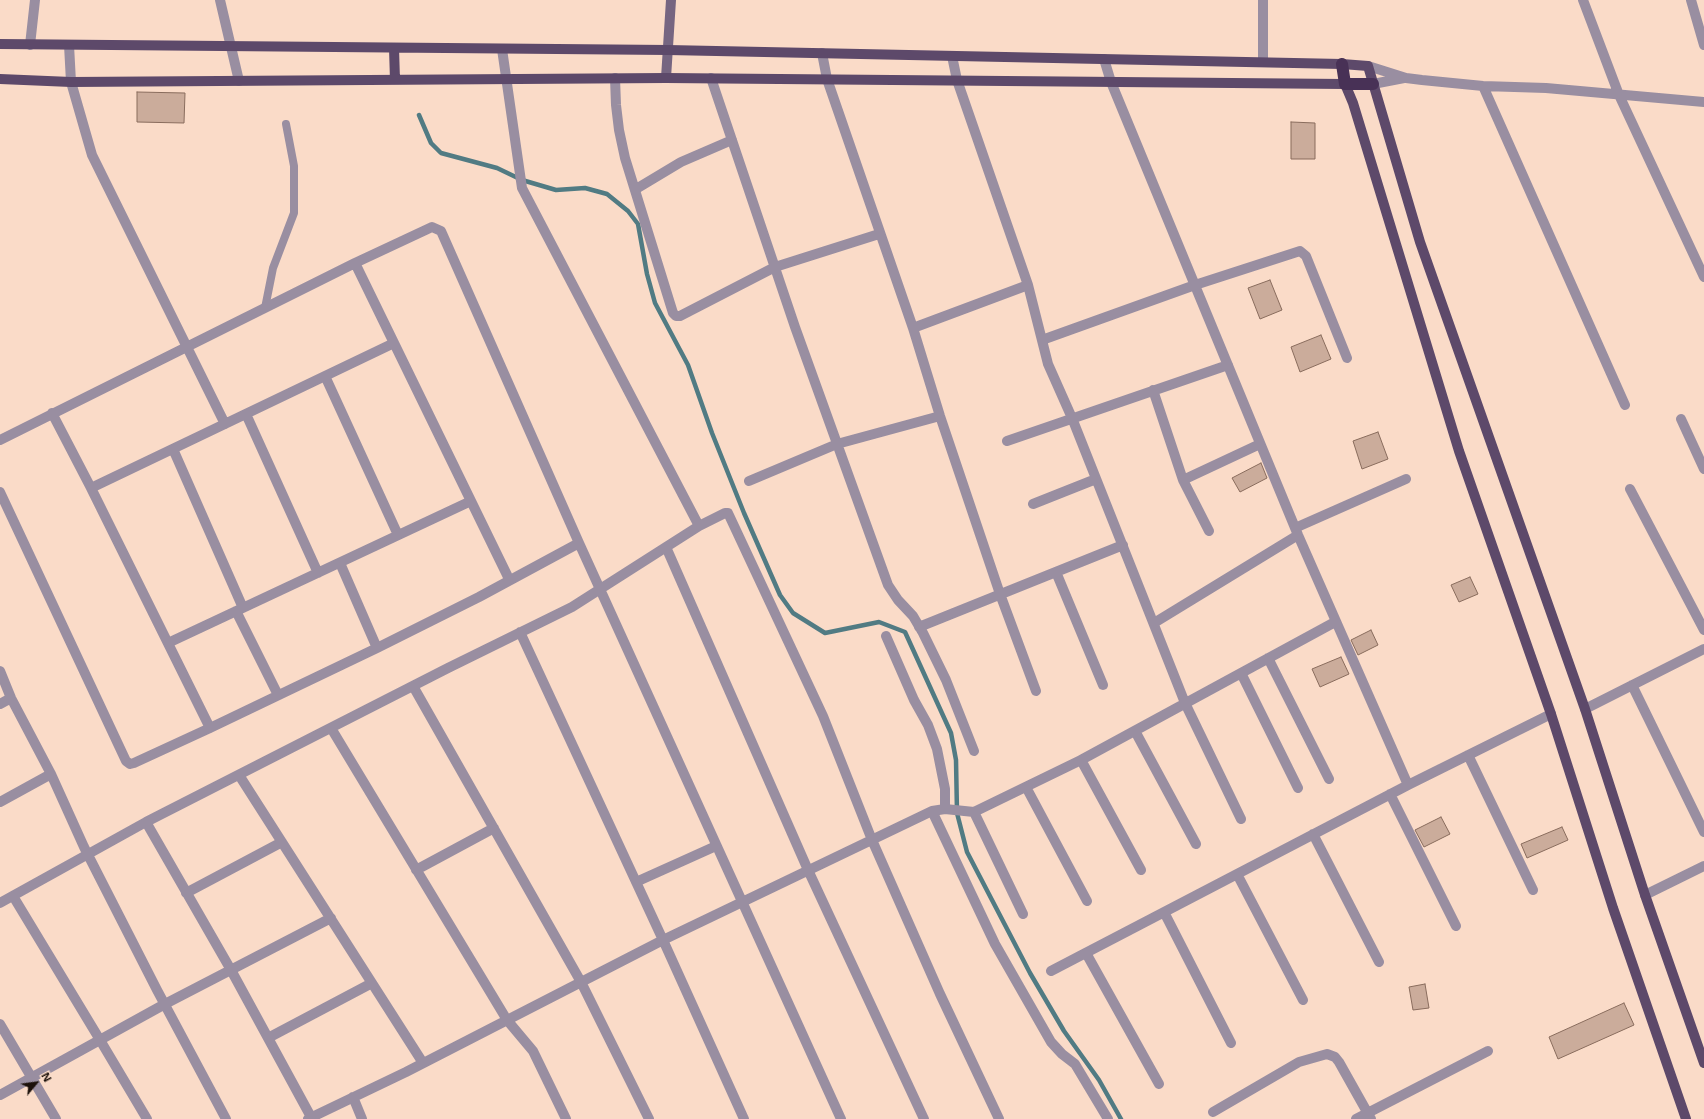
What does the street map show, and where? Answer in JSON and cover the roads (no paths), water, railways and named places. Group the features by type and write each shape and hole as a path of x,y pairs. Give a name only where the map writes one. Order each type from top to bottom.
{"highway":[{"path":"1342,64 1345,84 1373,84"}],"main road":[{"path":"0,44 668,50 1263,62 1368,66 1420,242 1585,709 1645,895 1704,1063"},
{"path":"394,48 396,80"},
{"path":"0,79 71,82 711,78 1345,84 1353,103 1459,451 1551,714 1613,908 1686,1119"}],"street":[{"path":"30,45 35,0"},
{"path":"220,0 239,81"},
{"path":"666,78 671,0"},
{"path":"1263,0 1263,62"},
{"path":"1582,0 1619,95 1704,277"},
{"path":"1692,0 1704,45"},
{"path":"69,45 71,82 92,155 225,424"},
{"path":"502,49 505,79 522,188 699,526"},
{"path":"822,53 827,79 879,234 913,328 940,416 1000,594 1036,691"},
{"path":"952,56 957,80 1028,285 1042,340 1054,378 1072,418 1185,703 1241,819"},
{"path":"1104,59 1111,82 1296,531 1408,785"},
{"path":"1368,66 1406,78 1483,86 1546,88 1704,102"},
{"path":"616,78 616,104 619,130 625,158 673,313 676,316 680,316 775,267 879,234"},
{"path":"711,78 775,267 888,585 920,627 946,680 974,751"},
{"path":"1373,84 1406,78"},
{"path":"1483,86 1625,405"},
{"path":"636,190 681,162 732,140"},
{"path":"0,440 355,263 432,227 441,231 579,543 601,588 716,846 841,1119"},
{"path":"1042,340 1195,285 1300,251 1306,256 1347,358"},
{"path":"355,263 509,580"},
{"path":"913,328 1028,285"},
{"path":"91,488 394,343"},
{"path":"1007,440 1228,365"},
{"path":"325,376 398,535"},
{"path":"1153,390 1183,480 1209,531"},
{"path":"52,413 91,488 210,728"},
{"path":"246,414 318,573"},
{"path":"749,481 837,444 940,416"},
{"path":"1681,419 1704,469"},
{"path":"1183,480 1260,444"},
{"path":"173,449 239,610 278,695"},
{"path":"1033,504 1096,479"},
{"path":"1154,623 1296,531 1406,479"},
{"path":"1630,489 1704,630"},
{"path":"0,492 126,761 130,764 210,728 376,648 479,597 579,543"},
{"path":"168,643 471,500"},
{"path":"0,903 146,822 412,686 572,607 699,526 725,513 728,513 823,716 872,840 940,994 999,1119"},
{"path":"920,627 1123,545"},
{"path":"666,547 808,870 924,1119"},
{"path":"340,563 376,648"},
{"path":"1056,572 1103,685"},
{"path":"146,822 231,970 309,1118 423,1063 663,940 932,811 948,809 970,812 1081,760 1335,622"},
{"path":"520,632 663,940 744,1119"},
{"path":"886,636 914,700 928,725 937,749 948,809"},
{"path":"1585,709 1704,649"},
{"path":"1268,658 1329,779"},
{"path":"0,671 11,698 51,774 88,854 226,1119"},
{"path":"1241,673 1298,788"},
{"path":"1632,685 1704,832"},
{"path":"412,686 581,982 649,1119"},
{"path":"0,704 11,698"},
{"path":"1051,971 1390,794 1551,714"},
{"path":"331,728 507,1020 533,1052 566,1119"},
{"path":"1135,730 1196,844"},
{"path":"1468,755 1533,890"},
{"path":"1081,760 1141,870"},
{"path":"0,802 51,774"},
{"path":"239,775 423,1063"},
{"path":"1026,786 1087,901"},
{"path":"1390,794 1456,926"},
{"path":"932,811 995,944 1051,1042 1062,1054 1075,1064 1108,1119"},
{"path":"970,812 1024,914"},
{"path":"416,870 494,828"},
{"path":"1313,834 1379,962"},
{"path":"186,892 282,842"},
{"path":"636,882 716,846"},
{"path":"1645,895 1704,866"},
{"path":"1237,874 1303,1000"},
{"path":"13,896 146,1119"},
{"path":"1164,912 1231,1043"},
{"path":"0,1095 165,1004 330,918"},
{"path":"1086,953 1158,1084"},
{"path":"268,1038 372,982"},
{"path":"0,1024 33,1077 56,1119"},
{"path":"1356,1119 1369,1116 1488,1051"},
{"path":"1213,1112 1300,1062 1327,1054 1335,1057 1339,1062 1369,1116"},
{"path":"353,1097 362,1119"}],"lane":[{"path":"265,308 273,268 294,213 294,166 286,124"}],"waterway":[{"path":"419,115 431,143 441,153 497,168 522,180 556,190 585,188 607,194 628,211 638,224 647,274 655,303 688,365 712,433 744,513 780,595 793,613 825,633 879,622 905,632 951,733 956,760 957,813 967,852 1030,973 1064,1031 1099,1080 1121,1119"}]}
